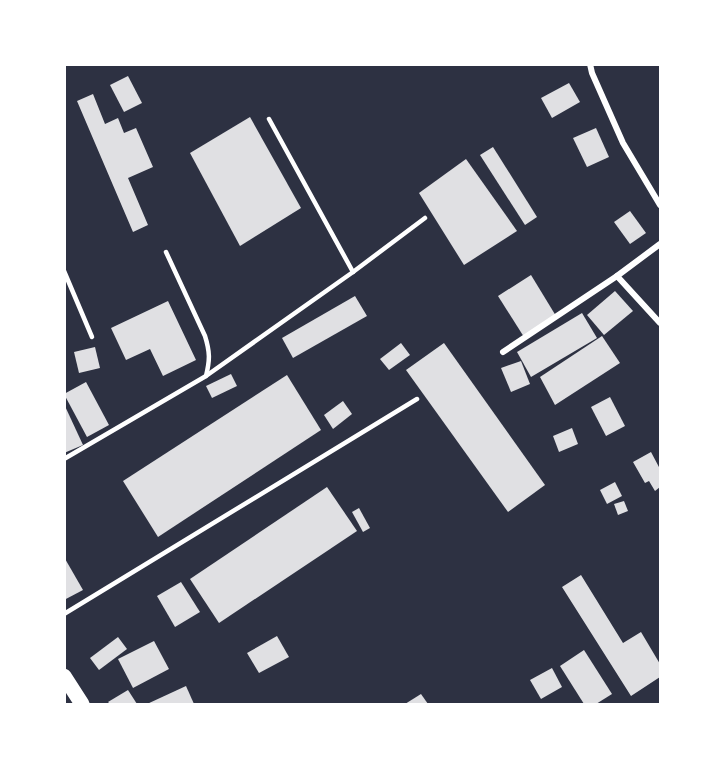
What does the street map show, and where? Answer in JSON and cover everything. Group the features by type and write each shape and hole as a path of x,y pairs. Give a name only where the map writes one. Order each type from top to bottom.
{"main road":[{"path":"64,676 82,705"}],"street":[{"path":"590,64 623,144 660,205"},
{"path":"503,352 617,276 660,244"},
{"path":"617,276 660,323"}],"lane":[{"path":"269,119 353,272"},
{"path":"64,459 206,376 425,218"},
{"path":"166,252 207,341 210,359 206,376"},
{"path":"64,272 92,337"},
{"path":"64,614 417,399"}],"building":[{"path":"128,76 142,103 124,112 110,85"},
{"path":"569,83 580,102 552,118 541,98"},
{"path":"93,94 105,124 118,118 124,133 136,128 153,167 128,178 148,225 133,232 77,101"},
{"path":"250,117 301,208 240,246 190,153"},
{"path":"596,128 609,157 587,167 573,138"},
{"path":"493,147 537,217 525,225 480,155"},
{"path":"466,159 517,231 464,265 419,193"},
{"path":"630,211 646,233 630,244 614,222"},
{"path":"531,275 556,316 524,337 498,296"},
{"path":"615,291 633,311 604,335 587,315"},
{"path":"355,296 367,316 293,358 282,338"},
{"path":"168,301 196,360 163,376 150,349 126,360 111,328"},
{"path":"582,313 597,338 531,377 517,352"},
{"path":"602,336 620,363 555,405 540,377"},
{"path":"401,343 410,355 389,370 380,359"},
{"path":"444,343 545,485 508,512 406,370"},
{"path":"95,347 100,368 79,373 74,352"},
{"path":"521,361 530,384 511,392 501,368"},
{"path":"231,374 237,386 212,398 206,386"},
{"path":"287,375 321,430 158,537 123,481"},
{"path":"86,382 109,425 87,437 64,394"},
{"path":"610,397 625,426 606,436 591,407"},
{"path":"343,401 352,414 333,429 324,415"},
{"path":"64,404 83,445 64,453"},
{"path":"572,428 578,444 559,452 553,436"},
{"path":"651,452 660,469 660,487 655,491 649,481 645,483 633,462"},
{"path":"615,482 622,496 607,504 600,490"},
{"path":"327,487 357,531 219,623 190,579"},
{"path":"624,501 628,511 618,515 614,504"},
{"path":"359,508 370,528 363,532 352,512"},
{"path":"64,557 83,590 64,600"},
{"path":"581,575 623,643 641,632 660,664 660,677 631,696 562,587"},
{"path":"181,582 200,612 175,627 157,596"},
{"path":"277,636 289,657 259,673 247,653"},
{"path":"118,637 127,649 99,670 90,658"},
{"path":"154,641 169,669 133,688 118,659"},
{"path":"584,650 612,694 596,704 584,704 560,666"},
{"path":"552,668 562,687 541,699 530,680"},
{"path":"186,686 194,704 147,704"},
{"path":"128,690 137,704 110,704 108,702"},
{"path":"421,694 428,704 405,704"}]}
